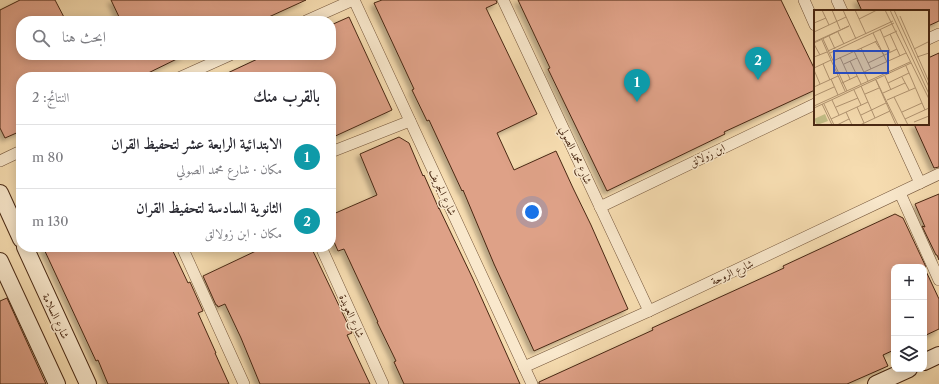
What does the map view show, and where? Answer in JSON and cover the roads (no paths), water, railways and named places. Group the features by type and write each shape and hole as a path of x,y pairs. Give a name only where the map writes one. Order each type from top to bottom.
{"street":[{"path":"317,16 353,0"},
{"name":"شارع الجريف","path":"353,0 532,384"},
{"name":"شارع محمد الصولي","path":"503,0 649,311"},
{"path":"804,0 814,23"},
{"path":"837,0 842,10"},
{"path":"929,39 939,34"},
{"path":"192,72 219,60"},
{"name":"ابن زولالق","path":"600,207 814,104"},
{"path":"336,150 410,121"},
{"path":"893,125 920,183"},
{"path":"0,162 16,154"},
{"name":"شارع الروحة","path":"524,367 649,311 939,174"},
{"path":"0,193 16,227"},
{"path":"900,193 939,280"},
{"name":"شارع السلامة","path":"27,252 88,384"},
{"path":"184,252 244,384"},
{"name":"شارع العويدة","path":"323,252 383,384"},
{"path":"0,261 57,384"},
{"path":"927,361 939,355"},
{"path":"876,384 902,372"}],"place":[{"name":"الثانوية السادسة لتحفيظ القران","path":"758,80"},
{"name":"الابتدائية الرابعة عشر لتحفيظ القران","path":"637,102"}]}
